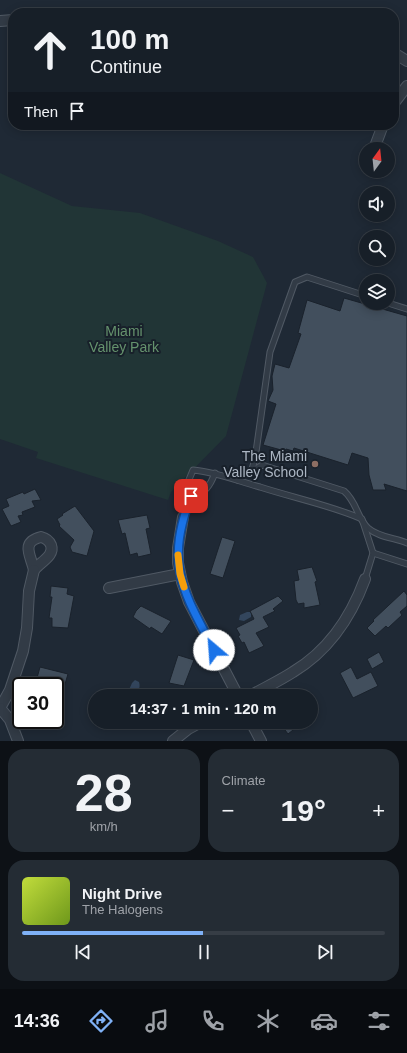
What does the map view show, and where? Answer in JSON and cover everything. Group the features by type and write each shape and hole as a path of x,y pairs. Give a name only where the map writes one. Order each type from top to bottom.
{"street":[{"path":"399,96 407,86"},
{"path":"377,142 381,130"},
{"path":"183,517 178,548 180,574 189,602 234,689"},
{"path":"18,741 10,720 0,708 10,690 23,651 29,591 34,570"},
{"path":"109,588 180,574"},
{"path":"263,689 294,672 310,660 328,643 352,610 365,580"},
{"path":"174,741 188,729"},
{"path":"255,729 261,741"}],"lane":[{"path":"238,480 252,469 255,459 270,352 295,282 307,276 359,294"},
{"path":"395,305 407,309"},
{"path":"238,480 262,465 336,488 351,496 362,519 374,553 365,580"},
{"path":"191,496 187,491 188,482 193,470 215,473 345,512 362,519 368,528 380,534 407,543"},
{"path":"191,496 200,495 210,486 215,473"},
{"path":"183,517 191,496"},
{"path":"374,553 407,564"}],"green space":[{"name":"Miami Valley Park","path":"0,173 72,206 140,213 218,241 253,257 267,283 226,436 171,492 168,500 36,458 38,452 0,439"}],"water":[{"path":"247,612 251,613 251,617 244,621 239,620 240,615"},
{"path":"135,680 139,682 138,689 129,689"}],"building":[{"name":"The Miami Valley School","path":"344,298 359,302 359,310 386,310 407,316 407,491 384,484 386,490 373,490 369,475 368,458 352,453 348,465 294,448 293,451 286,449 285,451 263,445 276,404 268,401 273,390 272,376 275,364 289,368 301,334 298,333 307,300 340,311"},
{"path":"35,489 41,500 32,501 35,507 22,512 23,515 18,516 21,522 11,526 2,509 9,506 6,499"},
{"path":"75,506 94,531 87,556 72,552 70,547 74,540 59,526 60,525 57,519"},
{"path":"147,515 150,528 146,529 151,554 138,557 137,553 130,555 125,533 122,534 118,520"},
{"path":"222,537 235,541 223,578 210,574"},
{"path":"312,567 317,581 315,582 320,605 304,608 304,603 298,604 296,600 294,581 299,580 297,570"},
{"path":"51,586 68,588 67,594 74,596 68,628 52,627 52,618 49,618 52,597 50,597"},
{"path":"404,591 407,595 407,606 400,612 402,615 388,628 386,626 375,636 367,628 374,621 373,620"},
{"path":"278,596 283,601 273,609 275,611 263,617 269,627 256,633 264,646 249,653 244,642 242,643 238,636 240,635 236,628 254,619 250,611"},
{"path":"141,606 171,621 162,634 151,627 150,629 133,617"},
{"path":"379,652 384,662 372,669 367,659"},
{"path":"178,655 194,660 184,686 169,683"},
{"path":"40,667 68,674 64,687 64,677 37,677"},
{"path":"351,667 357,679 371,672 378,686 353,698 340,673"},
{"path":"284,729 294,729 288,734"}],"slow traffic":[{"path":"178,555 180,574 184,587"}],"place":[{"name":"The Miami Valley School","path":"315,464"}],"route":[{"path":"191,496 183,517 180,532 178,563 182,582 189,602 214,650"}]}
